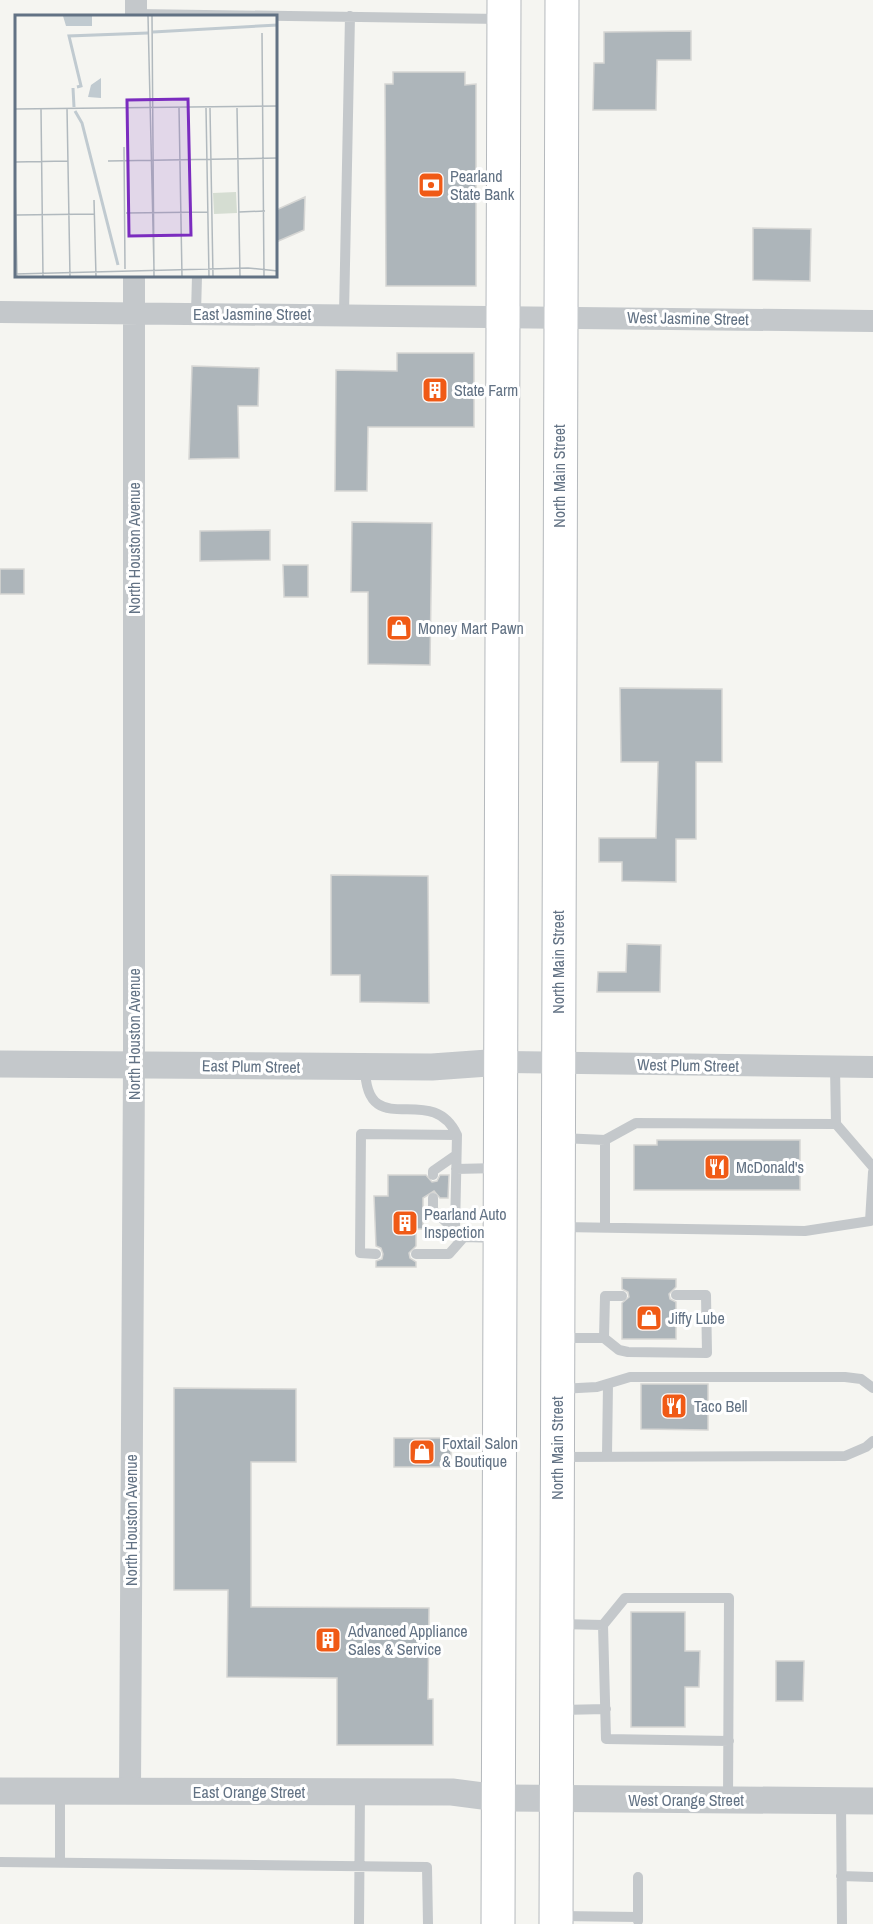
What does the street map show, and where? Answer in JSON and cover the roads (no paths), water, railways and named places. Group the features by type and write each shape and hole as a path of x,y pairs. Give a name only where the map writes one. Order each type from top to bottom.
{"main road":[{"name":"North Main Street","path":"556,1920 562,0"},
{"path":"498,1924 504,10"}],"street":[{"name":"North Houston Avenue","path":"130,1791 134,1065 134,278"},
{"name":"East Jasmine Street","path":"0,312 504,316"},
{"name":"West Jasmine Street","path":"504,316 873,321"},
{"name":"East Plum Street","path":"0,1064 432,1067 502,1062"},
{"name":"West Plum Street","path":"502,1062 873,1067"},
{"name":"East Orange Street","path":"0,1791 452,1792 498,1798"},
{"name":"West Orange Street","path":"498,1798 873,1801"}],"lane":[{"path":"136,10 193,15"},
{"path":"278,16 350,16 504,10"},
{"path":"344,314 350,16"},
{"path":"196,313 197,278"},
{"path":"365,1067 365,1088 369,1098 378,1106 388,1109 430,1110 445,1119 457,1135 456,1169 460,1234 449,1254 416,1254"},
{"path":"835,1067 836,1124 873,1167"},
{"path":"558,1137 605,1140 636,1123 836,1124"},
{"path":"376,1254 360,1253 361,1134 457,1135"},
{"path":"604,1227 605,1140"},
{"path":"433,1175 433,1172 456,1155"},
{"path":"456,1169 501,1168"},
{"path":"558,1227 805,1231 870,1221 873,1172"},
{"path":"433,1198 433,1210 460,1234 501,1239"},
{"path":"557,1338 604,1338 619,1350 628,1352 707,1353 706,1295 676,1295"},
{"path":"604,1338 605,1296 622,1296"},
{"path":"556,1389 597,1388 630,1377 845,1377 861,1379 873,1388"},
{"path":"607,1455 608,1384"},
{"path":"557,1457 607,1455 845,1456 866,1447 873,1441"},
{"path":"728,1801 729,1741 729,1598 626,1598 603,1624 606,1739 729,1741"},
{"path":"556,1624 603,1624"},
{"path":"556,1711 606,1709"},
{"path":"60,1791 60,1863"},
{"path":"358,1924 360,1792"},
{"path":"841,1801 842,1924"},
{"path":"0,1862 426,1867 428,1924"},
{"path":"556,1920 638,1920 638,1876"},
{"path":"841,1876 873,1877"}],"place":[{"name":"Pearland State Bank","path":"431,185"},
{"name":"State Farm","path":"435,390"},
{"name":"Money Mart Pawn","path":"399,628"},
{"name":"McDonald's","path":"717,1167"},
{"name":"Pearland Auto Inspection","path":"405,1223"},
{"name":"Jiffy Lube","path":"649,1318"},
{"name":"Taco Bell","path":"674,1406"},
{"name":"Foxtail Salon & Boutique","path":"422,1452"},
{"name":"Advanced Appliance Sales & Service","path":"328,1640"}]}
